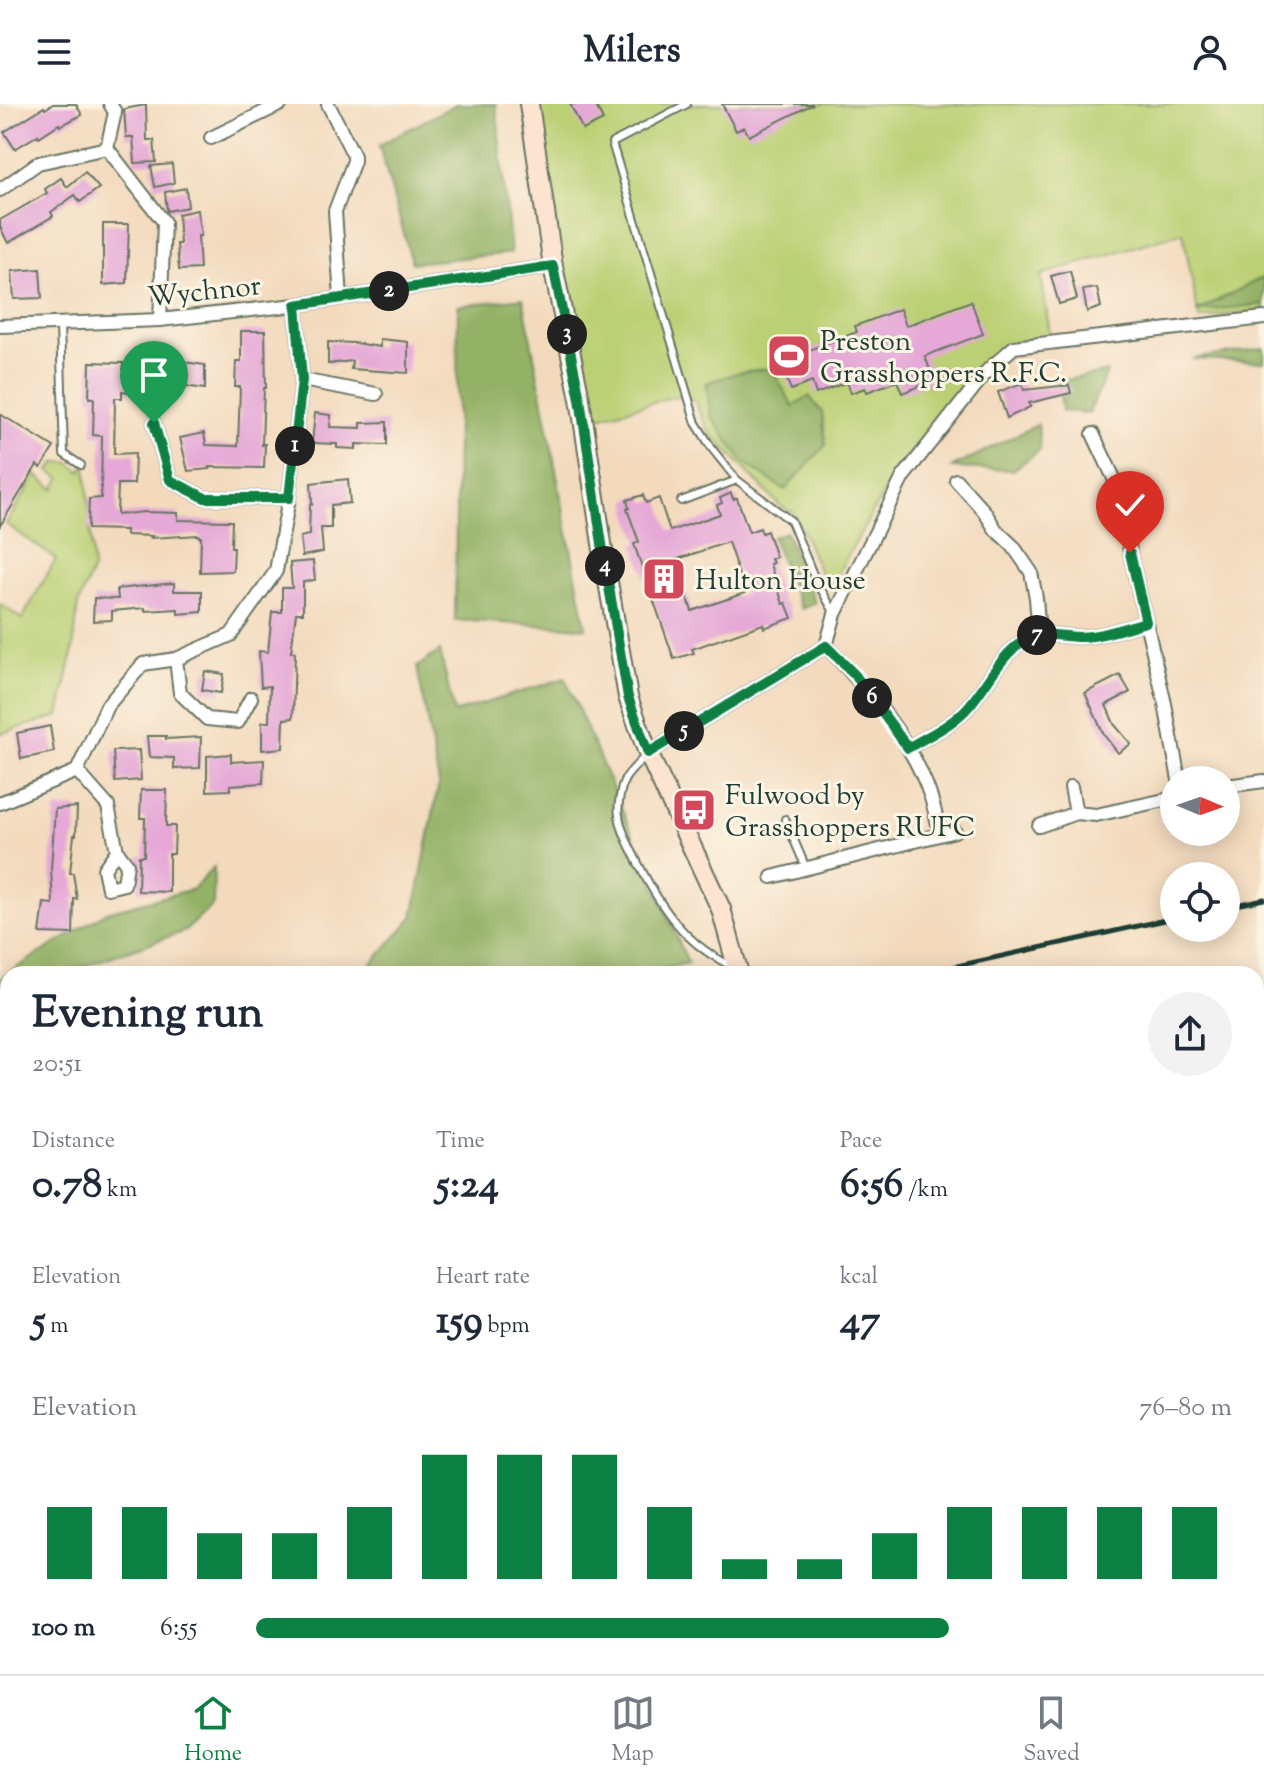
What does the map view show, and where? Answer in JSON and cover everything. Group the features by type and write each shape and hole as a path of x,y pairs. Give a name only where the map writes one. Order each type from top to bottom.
{"main road":[{"path":"529,104 553,266 580,399 628,697 648,753 721,909 737,966"}],"street":[{"path":"107,148 115,112 110,104"},
{"path":"211,138 281,104"},
{"path":"328,104 354,156 335,211 341,298"},
{"path":"0,190 38,163 107,148"},
{"path":"107,148 164,222 160,320"},
{"name":"Wychnor","path":"0,326 160,320 296,305 553,266"},
{"path":"0,803 77,771 107,706 143,664 176,659 231,635 276,571 289,498 302,380 296,305"},
{"path":"648,753 826,646 835,614 903,477 988,370 1014,347 1264,318"},
{"path":"302,380 376,394"},
{"path":"154,423 170,480 205,498 289,498"},
{"path":"1093,434 1120,491 1130,553 1176,766"},
{"path":"956,480 984,511 996,530 1013,546 1031,572 1039,634"},
{"path":"908,748 949,724 968,707 1002,660 1021,643 1039,634 1059,637 1103,635 1146,622"},
{"path":"826,646 855,675 908,748 930,792 940,834"},
{"path":"176,659 180,693 207,719 238,722 251,698"},
{"path":"77,771 108,806 117,851"},
{"path":"1240,784 1264,781"},
{"path":"1071,787 1076,813"},
{"path":"1039,826 1076,813 1096,815 1160,801"},
{"path":"772,877 955,831"}],"lane":[{"path":"687,104 612,143 696,423 737,480 791,521 814,577 835,614"},
{"path":"60,324 64,454 81,465"},
{"path":"681,501 737,480"},
{"path":"648,753 624,781 618,813 629,844 653,893 681,929 699,947 729,966"},
{"path":"785,819 806,868"}],"green space":[{"path":"456,104 496,104 511,253 412,263 379,145"},
{"name":"Preston Grasshoppers R.F.C.","path":"535,104 1264,104 1264,310 1199,319 1183,232 1041,275 1050,335 1013,343 898,467 832,584 825,584 793,513 779,505 709,432 694,400 671,397 589,420 554,236"},
{"path":"1264,277 1264,304 1195,312"},
{"path":"523,298 586,628 455,620 458,306"},
{"path":"1264,348 1264,362 1192,359"},
{"path":"771,368 793,406 809,396 822,412 826,445 785,490 743,462 711,416 706,383 740,372"},
{"path":"1107,372 1089,413 1062,411 1059,381"},
{"path":"1038,424 1040,450 1013,470 951,468"},
{"path":"68,462 81,471 86,464 93,569 78,604 73,650 59,716 0,734 0,604 22,619 56,559 6,524 36,475 54,489 61,478 49,471 56,463"},
{"path":"786,532 815,603 801,609 772,537"},
{"path":"440,651 454,713 565,678 688,963 675,966 369,966 413,917 439,783 417,667"},
{"path":"214,867 213,905 185,931 84,966 19,966 107,912 193,889"}],"building":[{"path":"53,104 76,104 82,115 15,149 4,132"},
{"path":"570,104 595,104 603,120 583,130"},
{"path":"722,104 813,104 749,136 744,127 736,131"},
{"path":"146,105 147,140 154,140 156,162 135,163 133,137 126,137 124,109"},
{"path":"172,164 174,183 155,187 151,166"},
{"path":"85,172 99,188 80,202 75,195 51,212 53,216 8,243 0,220 47,193 45,189 61,178 67,187"},
{"path":"186,188 188,207 167,211 165,192"},
{"path":"197,210 201,236 198,236 200,269 179,270 178,214"},
{"path":"103,224 129,224 127,283 103,285"},
{"path":"40,269 42,298 14,299 12,271"},
{"path":"1070,271 1077,299 1059,304 1051,276"},
{"path":"1097,288 1101,307 1087,312 1083,290"},
{"name":"Preston Grasshoppers R.F.C.","path":"971,301 983,334 925,356 934,381 902,393 897,381 867,392 865,388 851,393 847,382 816,394 812,382 791,390 780,361 857,332 855,326 900,309 906,326"},
{"path":"241,331 265,331 264,468 209,467 188,471 180,438 204,433 206,445 238,446 240,387 235,387 236,361 241,361"},
{"path":"380,339 408,342 408,373 351,369 352,361 328,364 328,342 380,347"},
{"path":"90,362 123,363 123,370 184,369 184,362 205,365 205,389 178,385 179,391 148,394 122,391 122,398 115,398 114,454 135,453 134,484 118,484 117,515 178,513 178,520 232,521 233,571 200,572 199,535 151,538 126,535 126,530 88,529 89,499 101,498 102,436 93,435 94,398 89,398"},
{"path":"1022,383 1024,390 1069,385 1071,393 1029,403 1030,407 1007,418 998,392"},
{"path":"315,413 331,415 330,427 361,428 361,423 387,422 387,445 356,444 356,449 312,443"},
{"path":"0,414 54,447 41,468 37,465 0,526"},
{"path":"348,479 350,503 331,505 331,528 321,528 323,552 302,556 300,537 309,535 311,483"},
{"name":"Hulton House","path":"731,493 733,499 737,498 749,532 760,528 762,533 767,531 776,557 771,559 773,563 770,564 783,604 786,603 792,618 764,628 763,624 692,649 694,653 674,659 634,544 639,542 627,509 627,500 643,495 646,503 659,498 670,531 720,514 717,505 722,503 720,498","holes":["728,542 745,593 692,611 675,560"]},
{"path":"313,561 315,580 303,582 303,613 296,613 291,652 295,652 293,718 284,719 283,748 262,750 262,722 269,722 270,686 261,687 259,651 268,652 272,612 282,612 282,588 292,588 290,563"},
{"path":"174,583 174,591 202,591 202,612 178,614 178,609 145,611 145,608 112,611 112,620 93,621 94,598 118,599 117,589"},
{"path":"205,671 224,674 221,693 202,690"},
{"path":"1120,675 1130,692 1106,705 1114,724 1131,744 1118,753 1104,735 1085,693"},
{"path":"50,726 54,752 21,759 17,733"},
{"path":"147,736 166,736 166,739 201,737 200,768 174,769 174,758 149,757"},
{"path":"139,750 141,780 115,782 113,751"},
{"path":"231,754 231,762 264,760 263,783 230,785 230,790 207,791 207,756"},
{"path":"141,790 167,790 166,826 175,826 174,854 169,854 169,892 138,891 139,856 144,856 145,818 140,818"},
{"path":"77,807 70,873 73,873 77,899 74,899 73,934 40,933 44,903 53,904 51,869 55,809"}],"railway":[{"path":"1240,904 1264,899"},
{"path":"957,966 1160,921"}],"place":[{"name":"Preston Grasshoppers R.F.C.","path":"789,356"},
{"name":"Hulton House","path":"664,579"},
{"name":"Fulwood by Grasshoppers RUFC","path":"694,810"}],"route":[{"path":"154,423 170,480 205,498 289,498 302,380 296,305 553,266 580,399 628,697 648,753 826,646 855,675 908,748 949,724 968,707 1002,660 1021,643 1039,634 1059,637 1103,635 1146,622 1130,553"}]}
